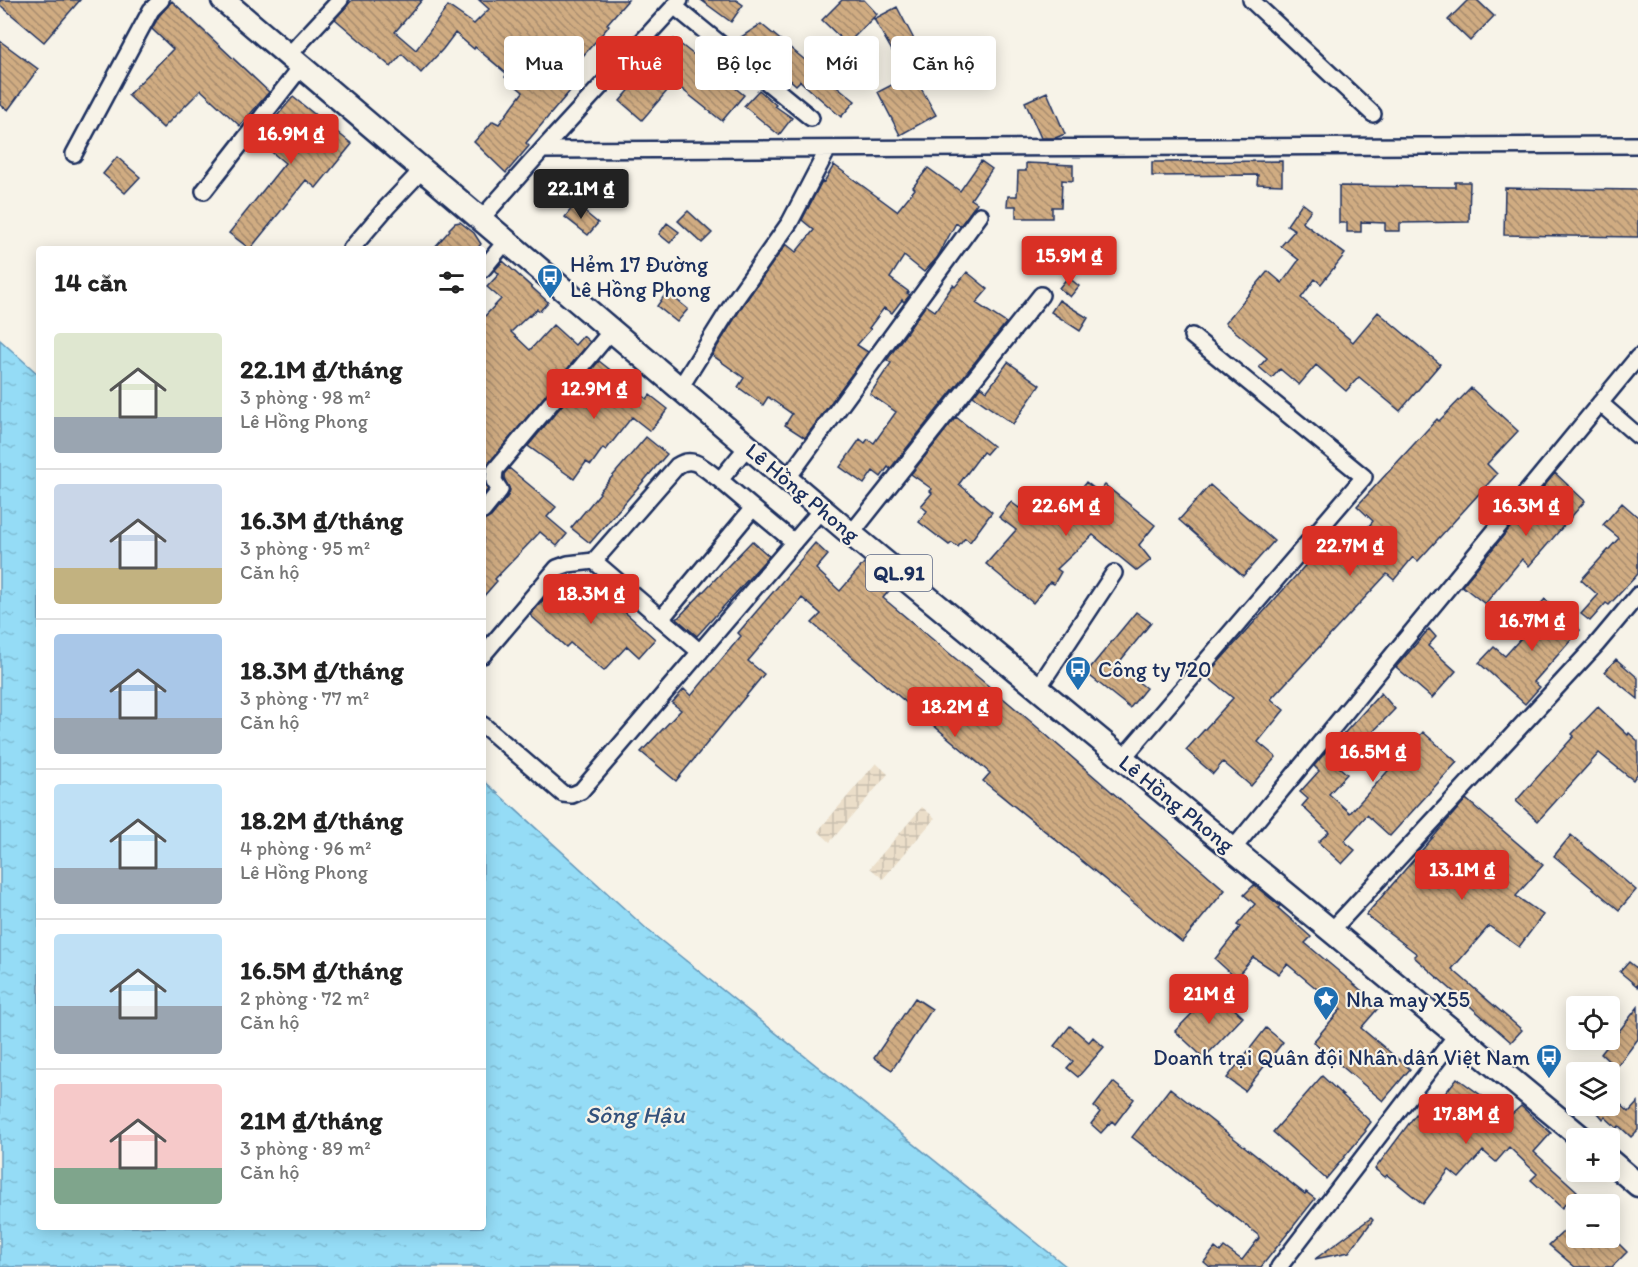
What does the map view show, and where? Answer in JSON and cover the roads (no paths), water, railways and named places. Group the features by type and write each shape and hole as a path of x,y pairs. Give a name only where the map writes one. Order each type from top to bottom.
{"highway":[{"name":"Lê Hồng Phong","path":"223,0 851,534 1570,1128"},
{"path":"1620,1170 1638,1185"}],"street":[{"path":"74,154 151,10 161,0"},
{"path":"204,191 340,0"},
{"path":"1251,0 1373,114"},
{"path":"481,219 677,3 811,118"},
{"path":"542,150 1638,145"},
{"path":"680,388 735,300 790,222 828,149"},
{"path":"354,246 422,170"},
{"path":"787,479 980,215"},
{"path":"486,265 506,241"},
{"path":"851,534 1041,295"},
{"path":"486,508 500,490 494,481 495,470 612,330"},
{"path":"1123,758 1364,477 1192,336"},
{"path":"1233,849 1638,357"},
{"path":"1600,403 1638,436"},
{"path":"720,480 748,446"},
{"path":"486,651 557,568 568,564 594,561 677,466 685,460 693,461 720,480 794,542"},
{"path":"661,619 753,508"},
{"path":"486,728 563,794 572,795 581,791 822,509"},
{"path":"594,561 700,652"},
{"path":"1038,688 1114,573"},
{"path":"1332,930 1596,645 1638,595"},
{"path":"1278,1267 1457,1034"}],"water":[{"name":"Sông Hậu","path":"0,340 36,372 36,1230 486,1230 486,783 649,931 1067,1267 0,1267"}],"place":[{"name":"Hẻm 17 Đường Lê Hồng Phong","path":"550,300"},
{"name":"Công ty 720","path":"1078,692"},
{"name":"Nha may X55","path":"1326,1022"},
{"name":"Doanh trại Quân đội Nhân dân Việt Nam","path":"1549,1080"}]}
